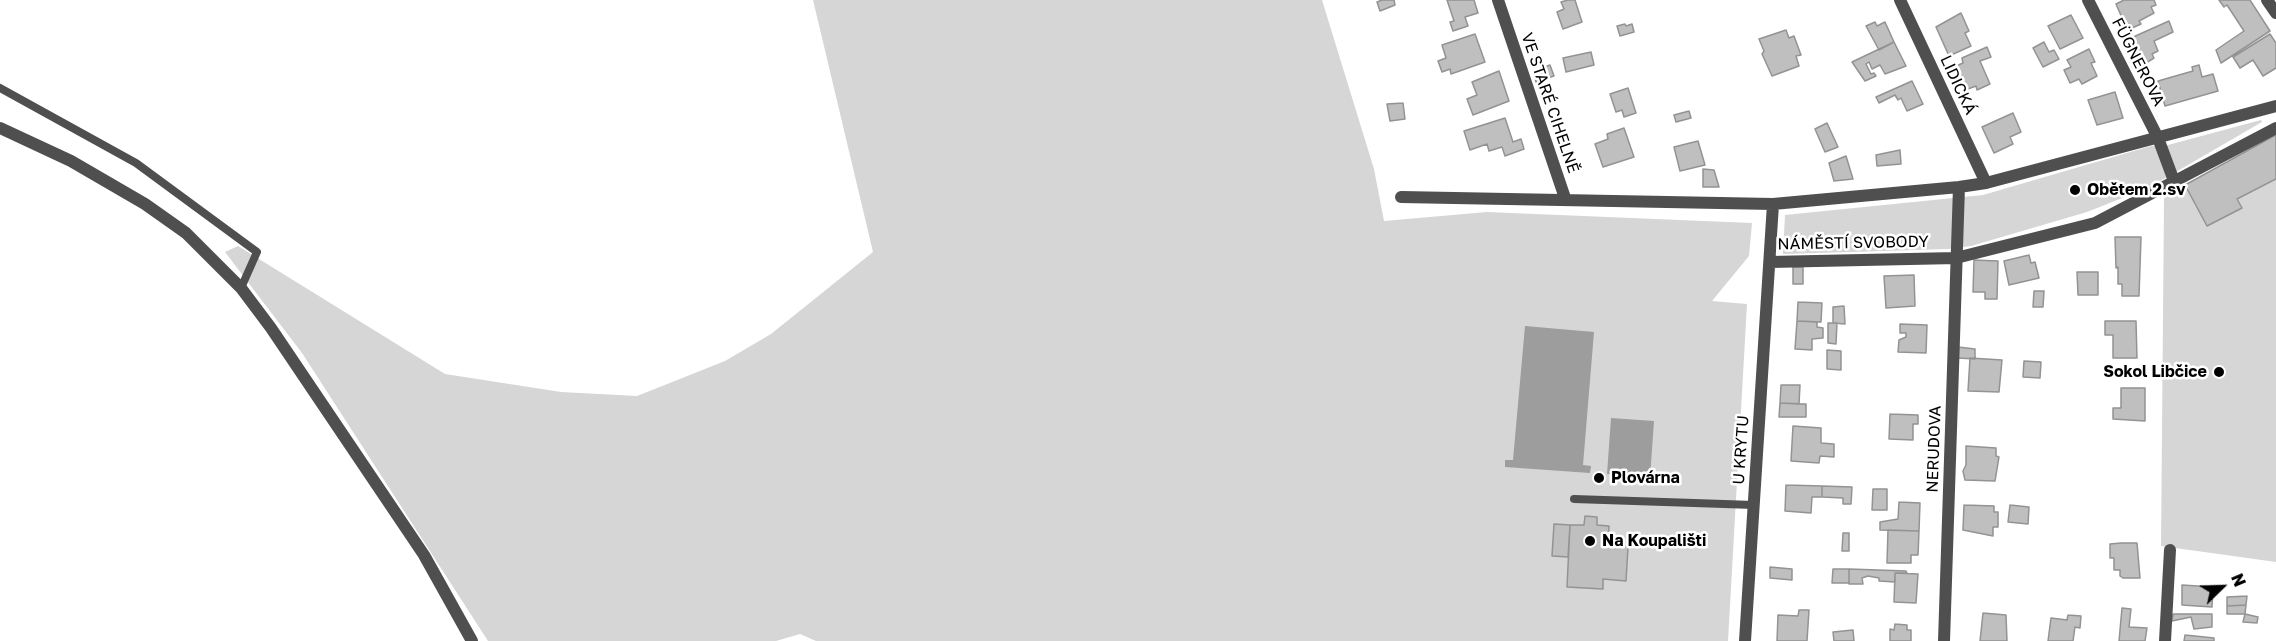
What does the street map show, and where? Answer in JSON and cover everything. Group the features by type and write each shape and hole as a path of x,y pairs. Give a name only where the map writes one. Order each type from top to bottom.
{"street":[{"name":"VE STARÉ CIHELNĚ","path":"1401,197 1565,198 1498,0"},
{"name":"LIDICKÁ","path":"1900,0 1986,183"},
{"name":"FÜGNEROVA","path":"2088,0 2158,138"},
{"path":"2267,0 2276,13"},
{"path":"1565,198 1773,204 1986,183 2276,106"},
{"path":"0,128 71,161 145,204 186,233 241,288 271,328 424,555 472,641"},
{"name":"NÁMĚSTÍ SVOBODY","path":"1773,204 1770,262 1956,258 2095,223 2276,128"},
{"path":"2158,138 2174,181"},
{"path":"1956,258 1959,186"},
{"name":"NERUDOVA","path":"1944,641 1956,258"},
{"name":"U KRYTU","path":"1745,641 1770,262"},
{"path":"2165,641 2169,550"}],"lane":[{"path":"0,88 136,163 257,252 241,288"},
{"path":"1574,499 1754,505"}],"shaded area":[{"path":"813,0 1322,0 1374,169 1384,221 1487,212 1752,223 1749,256 1712,301 1747,304 1728,641 816,641 800,634 776,641 488,641 302,353 225,252 238,246 445,374 561,392 637,396 725,361 771,334 873,252"},
{"path":"2261,120 2262,122 2150,187 2087,212 1971,246 1948,249 1783,254 1785,215 1983,195 2151,146 2168,145"},
{"name":"Sokol Libčice","path":"2276,135 2276,562 2161,546 2164,198"},
{"path":"1525,326 1594,332 1583,465 1591,466 1590,473 1505,467 1505,460 1513,460"},
{"path":"1611,418 1654,421 1650,477 1607,474"}],"building":[{"path":"1394,0 1395,5 1380,11 1377,2"},
{"path":"1447,0 1474,0 1478,13 1465,17 1468,26 1453,31 1450,22 1454,21"},
{"path":"1575,0 1582,22 1563,29 1557,12 1564,9 1561,2"},
{"path":"2124,0 2154,0 2156,5 2151,7 2154,13 2139,21 2141,24 2132,28 2130,25 2126,27 2116,4"},
{"path":"2219,0 2250,0 2270,31 2221,63 2216,50 2244,31 2227,5 2224,7"},
{"path":"1961,13 1969,31 1965,33 1971,46 1949,56 1936,27"},
{"path":"2071,15 2083,38 2060,49 2048,26"},
{"path":"2169,21 2173,32 2154,41 2158,51 2152,54 2154,58 2138,68 2122,42"},
{"path":"1875,22 1877,26 1885,22 1894,42 1879,50 1866,26"},
{"path":"1625,24 1626,26 1632,24 1634,32 1620,36 1617,26"},
{"path":"1786,30 1789,38 1794,36 1801,55 1796,56 1799,66 1772,76 1762,54 1764,51 1759,39"},
{"path":"1475,34 1485,62 1451,74 1450,69 1442,72 1438,61 1446,58 1442,45"},
{"path":"2270,34 2276,43 2276,68 2263,76 2253,60 2240,68 2233,57"},
{"path":"1894,42 1906,66 1885,74 1880,65 1872,69 1869,62 1866,64 1871,74 1874,73 1876,76 1865,81 1852,62"},
{"path":"2044,42 2049,52 2054,50 2059,59 2043,67 2033,48"},
{"path":"1987,47 1991,57 1980,61 1990,84 1977,90 1976,86 1965,90 1954,67 1963,63 1962,58"},
{"path":"2089,49 2095,62 2091,63 2097,76 2082,84 2079,79 2070,83 2064,70 2071,67 2067,60"},
{"path":"1591,52 1594,65 1566,72 1563,58"},
{"path":"1550,65 1554,76 1536,82 1533,71"},
{"path":"2199,65 2202,77 2213,74 2218,91 2165,106 2158,81 2193,71 2192,67"},
{"path":"1499,71 1509,101 1473,115 1467,99 1477,95 1472,82"},
{"path":"1912,81 1923,104 1907,111 1901,98 1898,100 1895,95 1879,103 1876,97"},
{"path":"1628,88 1636,113 1624,117 1622,110 1616,112 1610,94"},
{"path":"2115,92 2123,118 2097,125 2088,100"},
{"path":"1403,103 1405,119 1390,121 1387,104"},
{"path":"1689,111 1691,118 1676,122 1674,115"},
{"path":"2013,113 2021,132 2010,137 2013,144 1994,153 1982,127"},
{"path":"1505,118 1513,142 1521,139 1524,149 1505,156 1502,147 1489,151 1487,144 1470,150 1464,131"},
{"path":"1827,123 1838,147 1825,152 1815,129"},
{"path":"1624,128 1634,157 1603,167 1595,144 1608,139 1607,134"},
{"path":"2276,135 2276,179 2237,199 2242,208 2207,226 2185,185"},
{"path":"1698,141 1705,165 1680,171 1674,147"},
{"path":"1900,150 1901,164 1877,166 1876,155"},
{"path":"1846,156 1853,179 1834,181 1829,163"},
{"path":"1703,169 1714,170 1719,187 1703,187"},
{"path":"2115,237 2141,237 2139,296 2122,296 2122,284 2118,284 2118,267 2116,268"},
{"path":"2029,255 2031,263 2035,262 2039,278 2009,285 2004,261"},
{"path":"1974,260 1998,261 1997,299 1985,299 1985,292 1973,292"},
{"path":"1793,267 1803,267 1803,284 1793,284"},
{"path":"2077,272 2098,272 2098,295 2078,295"},
{"path":"1914,275 1915,306 1886,308 1884,276"},
{"path":"2034,291 2044,291 2043,307 2033,307"},
{"path":"1798,302 1822,303 1821,322 1797,321"},
{"path":"1844,306 1845,324 1833,323 1833,307"},
{"path":"1797,321 1817,322 1817,327 1823,328 1823,338 1812,339 1812,350 1795,349"},
{"path":"2105,321 2136,321 2137,358 2113,358 2113,335 2105,335"},
{"path":"1828,323 1837,323 1836,344 1828,343"},
{"path":"1900,324 1927,325 1926,353 1898,352 1899,340 1906,337 1906,333 1900,333"},
{"path":"1958,347 1975,349 1975,359 1958,358"},
{"path":"1827,350 1841,351 1841,370 1827,369"},
{"path":"1970,358 2002,360 1999,392 1968,391"},
{"path":"2024,361 2041,362 2040,378 2023,377"},
{"path":"1781,385 1800,385 1799,404 1780,403"},
{"path":"2121,388 2145,388 2145,421 2113,419 2113,408 2121,408"},
{"path":"1780,403 1806,404 1806,417 1779,417"},
{"path":"1890,414 1918,415 1918,424 1913,424 1913,440 1889,439"},
{"path":"1793,426 1821,428 1821,443 1834,444 1834,457 1820,456 1819,463 1791,461"},
{"path":"1966,446 1996,448 1996,456 1999,457 1995,481 1965,480 1963,471 1966,465"},
{"path":"1786,485 1822,486 1822,497 1812,497 1811,513 1785,511"},
{"path":"1822,486 1852,487 1851,504 1843,504 1843,498 1822,497"},
{"path":"1873,489 1887,489 1887,510 1872,510"},
{"path":"1899,502 1920,503 1919,531 1880,530 1880,522 1898,519"},
{"path":"1964,505 1994,506 1994,512 1998,512 1998,527 1993,527 1993,536 1963,530"},
{"path":"2010,505 2029,507 2028,524 2008,522"},
{"path":"1585,516 1597,517 1597,525 1609,526 1608,545 1628,547 1626,581 1603,579 1603,589 1567,587 1570,525 1584,525"},
{"path":"1554,524 1570,525 1568,557 1552,556"},
{"path":"1888,530 1919,531 1918,555 1911,555 1911,563 1887,563"},
{"path":"1843,533 1849,533 1849,551 1842,551"},
{"path":"2137,543 2140,578 2123,578 2120,576 2120,570 2114,570 2114,558 2110,558 2110,544"},
{"path":"1770,567 1792,569 1792,580 1770,578"},
{"path":"1833,569 1849,569 1849,583 1832,583"},
{"path":"1849,569 1906,571 1907,573 1895,573 1895,582 1879,581 1879,578 1868,576 1862,578 1863,584 1849,584"},
{"path":"1895,573 1918,574 1916,603 1894,602"},
{"path":"2182,585 2213,587 2212,607 2182,605"},
{"path":"2247,596 2246,605 2227,606 2227,597"},
{"path":"2246,605 2245,614 2227,614 2227,606"},
{"path":"2122,608 2131,609 2129,627 2147,628 2145,641 2119,641"},
{"path":"1799,610 1809,610 1807,641 1777,641 1778,615 1798,616"},
{"path":"1983,613 2006,615 2007,641 1980,641"},
{"path":"2173,614 2212,614 2212,627 2194,629 2191,617 2172,621"},
{"path":"2245,614 2258,617 2257,623 2243,622"},
{"path":"2068,615 2081,616 2080,628 2075,627 2073,641 2048,641 2051,618 2067,620"},
{"path":"1895,624 1907,625 1907,630 1911,630 1911,641 1890,641 1890,629 1894,630"},
{"path":"1853,630 1854,641 1834,641 1833,632"},
{"path":"2185,635 2214,638 2214,641 2184,641"}],"place":[{"name":"Obětem 2.sv","path":"2075,190"},
{"name":"Sokol Libčice","path":"2219,372"},
{"name":"Plovárna","path":"1599,478"},
{"name":"Na Koupališti","path":"1590,541"}]}
